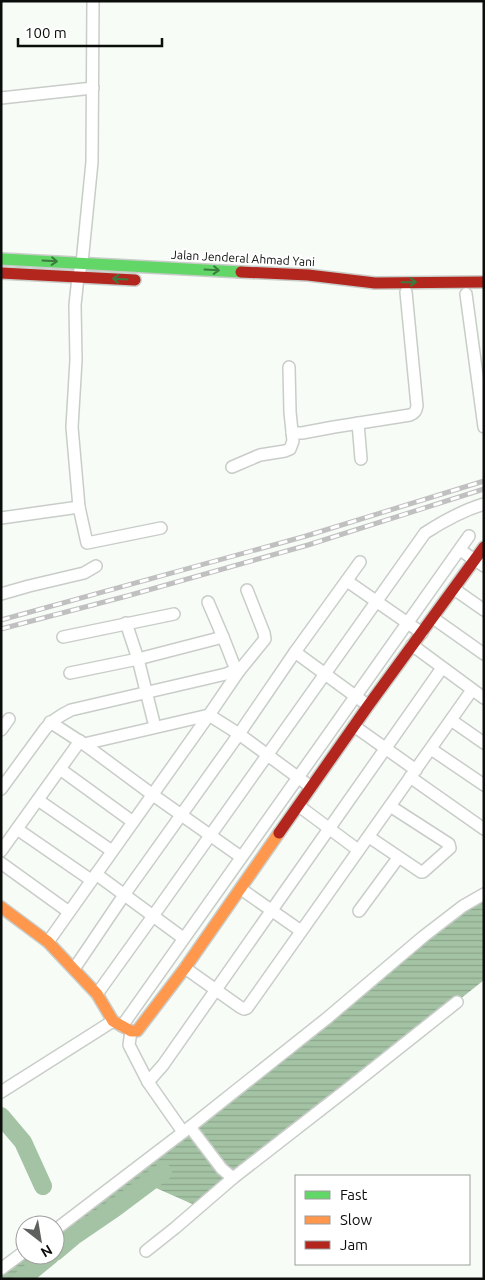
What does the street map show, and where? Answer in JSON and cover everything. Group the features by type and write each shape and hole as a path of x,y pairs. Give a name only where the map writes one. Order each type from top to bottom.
{"main road":[{"name":"Jalan Jenderal Ahmad Yani","path":"1,259 308,275 375,283 484,282"},
{"path":"1,273 145,280"},
{"path":"322,288 461,294"},
{"path":"1,907 48,942 74,968 97,994 118,1026 137,1031 185,968 412,645 454,589 479,563 484,546"}],"street":[{"path":"93,1 92,162 82,263 78,277 75,305 76,360 72,427 79,507 87,543 161,528"},
{"path":"1,98 93,88"},
{"path":"292,433 302,433 410,415 416,410 416,390 406,292"},
{"path":"461,294 484,427"},
{"path":"232,468 260,455 288,450 292,445 289,367"},
{"path":"358,424 361,459"},
{"path":"97,994 425,533 484,504"},
{"path":"1,518 79,507"},
{"path":"1,1092 91,1035 118,1026 184,938 469,536"},
{"path":"460,550 479,563"},
{"path":"74,968 360,562"},
{"path":"1,594 84,572 96,566"},
{"path":"347,581 422,633"},
{"path":"454,589 484,610"},
{"path":"48,942 209,715 237,670 265,638 247,590"},
{"path":"208,602 237,670"},
{"path":"63,637 174,614"},
{"path":"433,618 484,654"},
{"path":"126,623 138,659 155,727"},
{"path":"70,673 138,659 223,637"},
{"path":"185,968 240,1007 247,1008 451,720 480,694 412,645"},
{"path":"295,652 368,706"},
{"path":"148,1082 163,1065 442,668"},
{"path":"1,789 50,722 62,714 71,710 237,670"},
{"path":"1,851 60,769 82,743 209,715 239,734 311,787"},
{"path":"1,730 9,719"},
{"path":"451,720 484,743"},
{"path":"50,722 240,857"},
{"path":"354,726 386,749 413,773 484,829"},
{"path":"431,749 484,785"},
{"path":"60,769 133,822"},
{"path":"38,800 112,851"},
{"path":"299,806 358,850"},
{"path":"369,837 418,871 423,872 450,848 450,846 390,806"},
{"path":"17,829 124,895 184,938"},
{"path":"359,911 398,858"},
{"path":"1,863 69,912"},
{"path":"241,889 301,931"},
{"path":"65,1223 326,1019 424,936 463,906 484,894"},
{"path":"146,1251 233,1178 457,1002"},
{"path":"118,1026 148,1082 186,1130 197,1136 222,1169 233,1178"},
{"path":"1,1269 15,1258"}],"shaded area":[{"path":"484,894 484,980 199,1207 147,1184 65,1244 65,1220"},
{"path":"15,1261 15,1265 39,1265 22,1279 1,1279 1,1269"}],"waterway":[{"path":"1,1116 23,1142 43,1186"},
{"path":"65,1244 163,1172"},
{"path":"22,1279 39,1265"}],"railway":[{"path":"1,620 306,536 484,481"},
{"path":"1,629 308,545 484,489"}],"traffic: fast":[{"path":"1,259 241,272"}],"traffic: slow":[{"path":"1,907 48,942 97,994 113,1021 131,1031 137,1031 185,968 279,833"}],"traffic: jam":[{"path":"241,272 308,275 375,283 484,282"},
{"path":"1,273 135,280"},
{"path":"279,833 368,706 484,547"}]}
